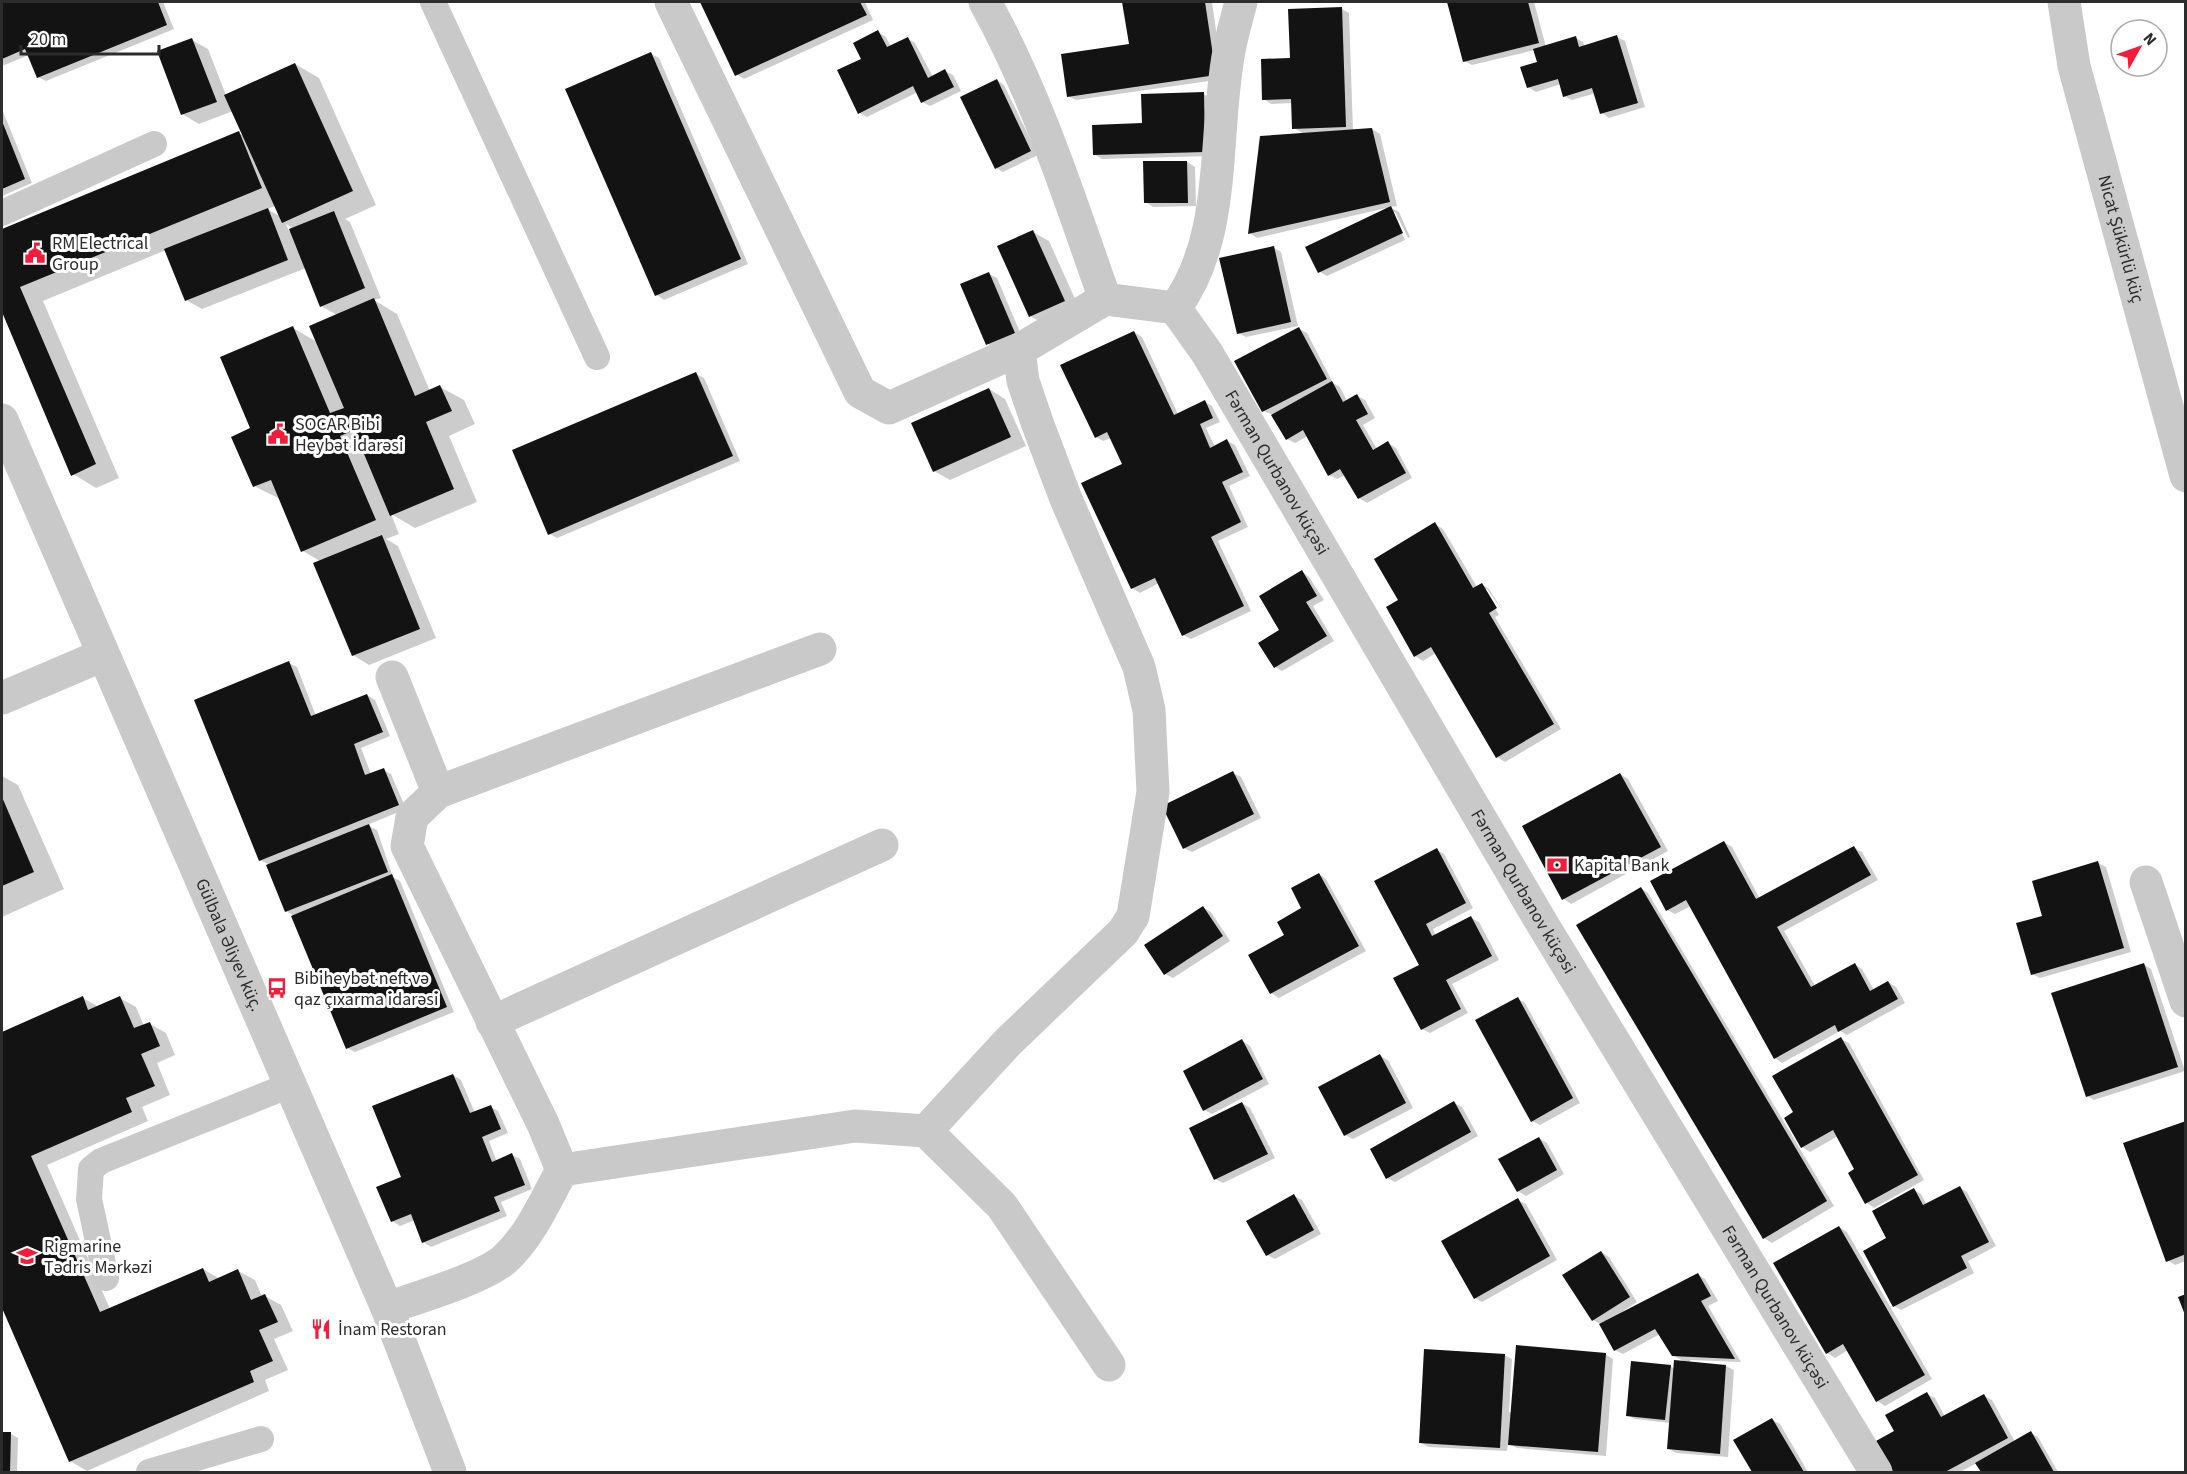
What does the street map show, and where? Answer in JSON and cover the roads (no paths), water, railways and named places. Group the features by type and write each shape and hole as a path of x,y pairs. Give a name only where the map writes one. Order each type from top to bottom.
{"street":[{"path":"671,2 860,392 874,402 889,408 1020,350 1105,299 1175,308 1191,286 1208,240 1229,51 1242,2"},
{"path":"985,2 1006,40 1041,118 1105,299"},
{"name":"Nicat Şükürlü küç","path":"2064,2 2074,66 2186,476"},
{"name":"Fərman Qurbanov küçəsi","path":"1175,308 1207,353 1543,926 1876,1473"},
{"path":"926,1131 1008,1042 1123,932 1134,916 1152,792 1149,710 1139,667 1066,499 1023,381 1020,350"},
{"name":"Gülbala Əliyev küç.","path":"2,420 387,1308 450,1473"},
{"path":"562,1170 543,1124 407,846 412,817 438,792 820,649"},
{"path":"2,698 103,655"},
{"path":"392,677 438,792"},
{"path":"492,1023 882,845"},
{"path":"2146,882 2186,1001"},
{"path":"562,1170 855,1126 926,1131 1002,1206 1109,1365"},
{"path":"387,1308 438,1291 505,1260 530,1228 562,1170"}],"lane":[{"path":"434,2 597,357"},
{"path":"2,213 154,144"},
{"path":"106,1278 90,1199 91,1169 101,1161 290,1085"},
{"path":"149,1473 261,1439"}],"place":[{"name":"RM Electrical Group","path":"35,253"},
{"name":"SOCAR Bibi Heybət İdarəsi","path":"278,434"},
{"name":"Kapital Bank","path":"1557,865"},
{"name":"Bibiheybət neft və qaz çıxarma idarəsi","path":"277,988"},
{"name":"Rigmarine Tədris Mərkəzi","path":"27,1256"},
{"name":"İnam Restoran","path":"321,1329"}]}
